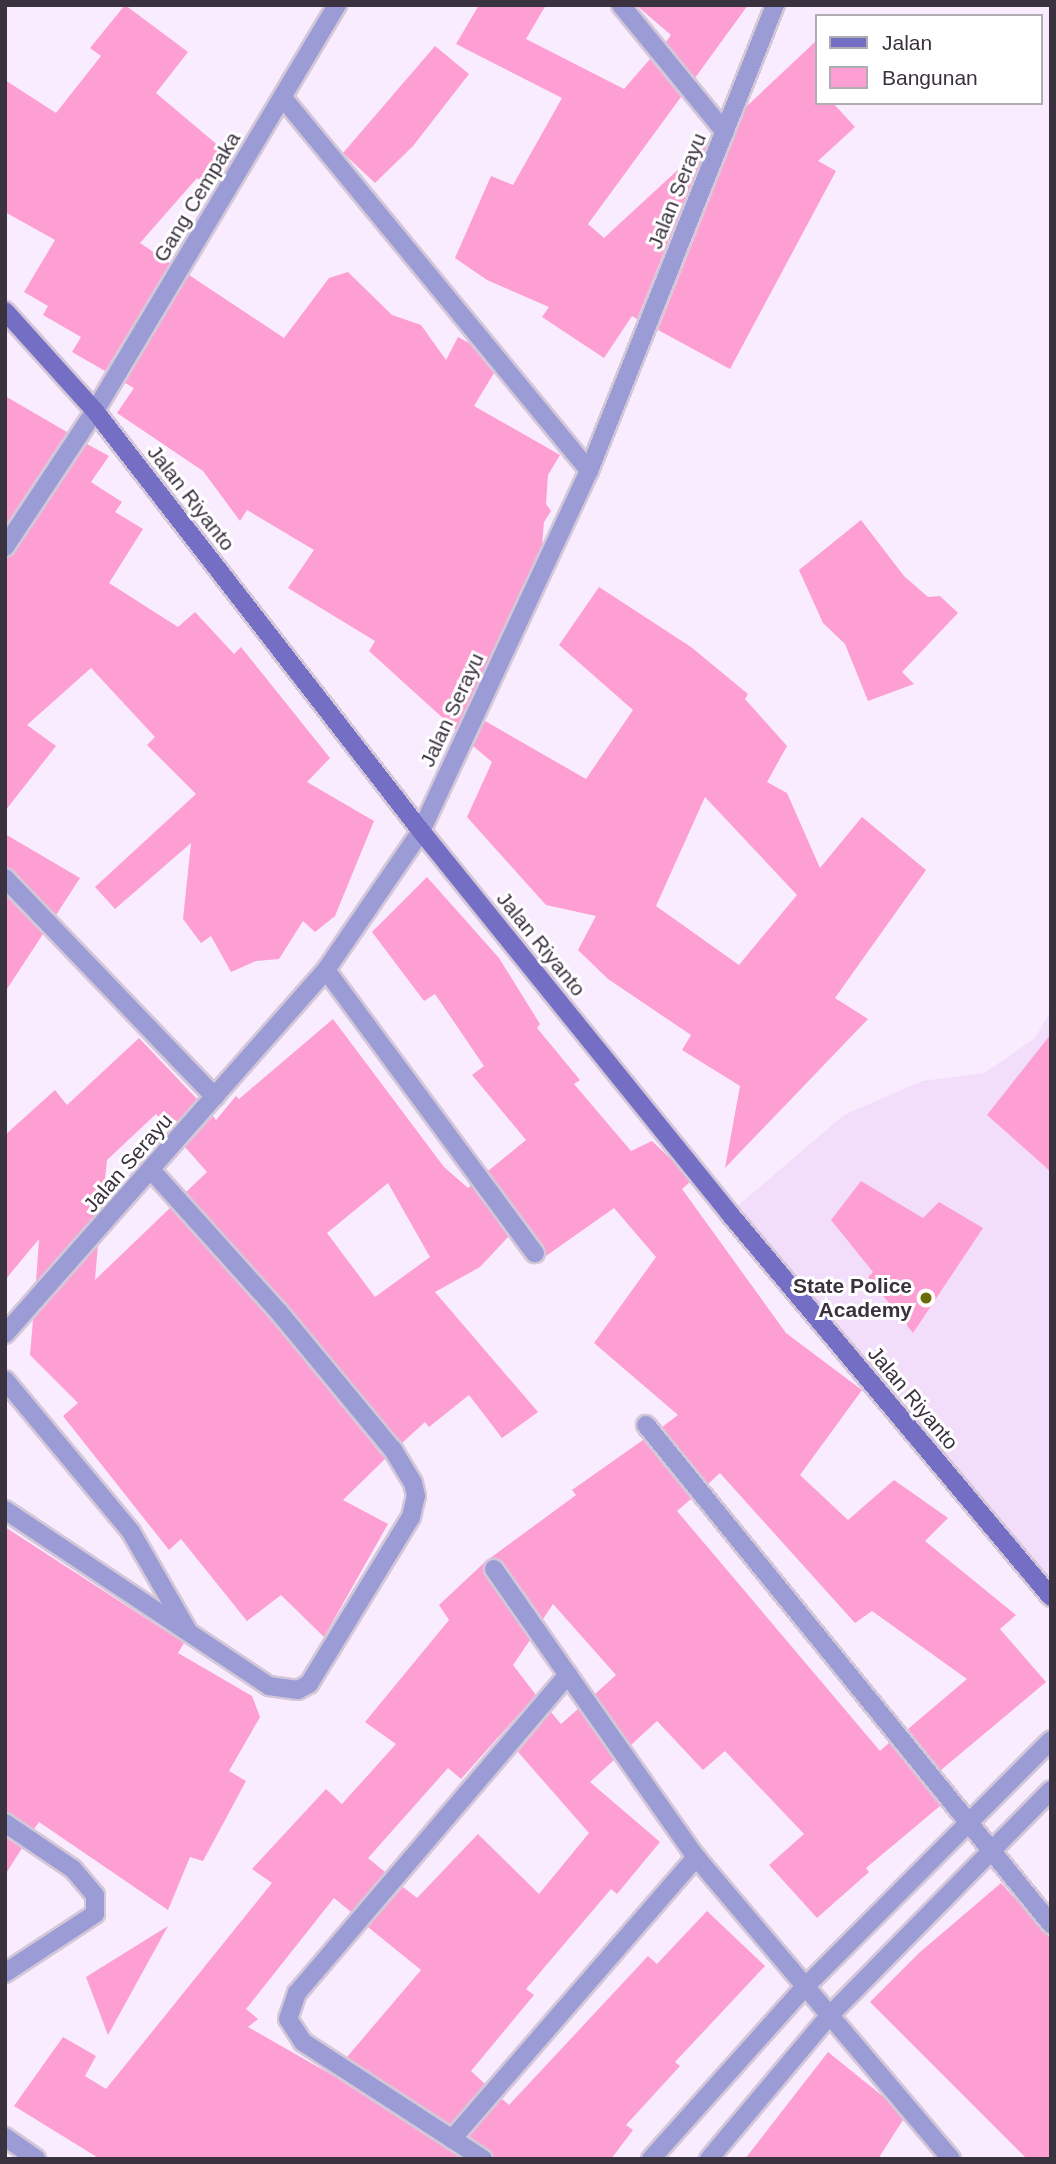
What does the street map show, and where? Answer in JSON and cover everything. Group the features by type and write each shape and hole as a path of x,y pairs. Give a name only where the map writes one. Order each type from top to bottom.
{"street":[{"name":"Gang Cempaka","path":"5,547 96,411 337,5"},
{"path":"621,5 725,132"},
{"name":"Jalan Serayu","path":"5,1334 152,1171 326,970 421,831 589,471 775,5"},
{"path":"283,98 589,471"},
{"name":"Jalan Riyanto","path":"5,311 96,411 421,831 730,1213 1051,1597"},
{"path":"5,878 215,1097"},
{"path":"326,970 535,1253"},
{"path":"5,1510 269,1686 299,1690 309,1684 401,1537 416,1496 405,1467 152,1171"},
{"path":"5,1380 131,1532 189,1633"},
{"path":"646,1425 1051,1924"},
{"path":"494,1569 696,1857 951,2159"},
{"path":"483,2159 303,2042 288,2019 297,1993 568,1675"},
{"path":"651,2159 804,1988 1051,1740"},
{"path":"709,2159 830,2015 1051,1790"},
{"path":"5,1823 73,1869 96,1895 95,1914 5,1973"},
{"path":"452,2139 696,1857"},
{"path":"5,2137 36,2159"}],"shaded area":[{"name":"State Police Academy","path":"1051,1011 1051,1597 729,1213 844,1115 922,1081 984,1073 1034,1039"}],"building":[{"path":"125,5 188,52 156,93 233,158 209,188 197,178 140,243 170,263 105,371 72,352 81,337 43,315 48,306 24,292 55,240 5,212 5,80 56,113 101,56 90,48"},
{"path":"479,5 546,5 526,39 624,89 650,59 681,97 588,224 604,238 708,142 637,319 632,316 604,358 542,317 549,307 487,280 455,258 491,176 513,185 562,98 456,44"},
{"path":"636,5 748,5 695,78 666,42 671,35"},
{"path":"814,43 814,105 835,105 855,127 818,161 836,171 730,369 658,330 747,106"},
{"path":"435,46 469,74 413,146 375,183 343,153"},
{"path":"348,272 392,315 421,325 446,360 458,337 469,343 494,373 474,406 560,455 548,475 546,504 551,511 544,522 542,545 456,730 369,651 375,641 288,588 314,550 247,510 240,521 203,471 117,413 134,388 125,383 189,275 284,338 329,278"},
{"path":"5,396 67,432 5,526"},
{"path":"87,444 109,456 91,482 122,502 115,512 143,529 109,583 178,627 195,612 234,654 241,647 330,758 307,782 374,821 335,916 315,932 303,921 279,959 256,961 231,972 211,936 201,943 183,919 191,843 115,909 95,887 196,794 147,745 155,737 91,668 27,725 56,746 5,811 5,558 14,553"},
{"path":"861,520 904,576 928,597 940,596 958,613 902,672 914,684 868,701 845,644 823,623 799,570"},
{"path":"599,587 691,647 748,694 745,699 787,746 767,782 787,793 820,868 862,817 926,870 835,998 868,1019 725,1168 740,1086 682,1050 691,1035 608,979 578,950 596,916 546,905 467,817 492,762 473,746 485,721 586,779 633,710 559,645","holes":["705,797 797,895 739,965 656,906"]},
{"path":"5,834 80,878 56,915 5,867"},
{"path":"427,877 499,958 540,1024 537,1028 580,1080 574,1084 631,1151 652,1141 673,1161 690,1182 682,1189 786,1333 862,1390 800,1475 848,1520 894,1480 948,1518 925,1541 1016,1615 1000,1629 1046,1682 941,1770 908,1729 967,1679 872,1611 855,1623 720,1473 708,1484 662,1427 678,1415 594,1343 656,1257 614,1208 546,1256 544,1246 488,1171 526,1140 472,1075 484,1066 435,994 424,1001 372,932"},
{"path":"5,895 43,934 5,992"},
{"path":"333,1019 444,1167 468,1188 471,1185 509,1236 480,1267 435,1292 538,1412 502,1438 469,1395 429,1427 425,1422 402,1443 186,1192 207,1172 185,1147 213,1116 216,1120 236,1096 239,1099","holes":["388,1183 430,1257 375,1297 327,1233"]},
{"path":"1051,1034 1051,1172 987,1115"},
{"path":"139,1038 197,1099 170,1130 156,1114 107,1160 102,1207 36,1282 39,1239 5,1280 5,1135 55,1090 67,1105"},
{"path":"861,1181 923,1218 939,1202 983,1228 913,1333 868,1277 873,1272 831,1220"},
{"path":"170,1208 269,1318 385,1459 343,1500 388,1524 324,1637 281,1595 247,1621 181,1539 169,1550 63,1416 78,1403 30,1355 33,1320 98,1245 95,1280"},
{"path":"643,1440 691,1499 677,1511 880,1751 889,1743 940,1806 866,1868 869,1872 817,1918 769,1865 804,1834 725,1751 703,1770 657,1721 631,1745 595,1694 616,1675 553,1604 543,1619 503,1562 489,1559 576,1495 572,1490"},
{"path":"5,1527 184,1643 178,1653 252,1696 260,1717 229,1771 246,1781 203,1861 190,1857 168,1910 39,1822 34,1829 5,1812"},
{"path":"486,1561 485,1576 530,1640 513,1665 536,1695 461,1779 448,1768 368,1858 385,1872 351,1912 334,1898 246,2009 258,2019 248,2027 332,2075 462,2159 100,2159 14,2106 63,2037 96,2056 85,2076 106,2089 272,1883 252,1869 326,1789 342,1804 396,1744 365,1722 449,1620 439,1605"},
{"path":"578,1709 614,1760 590,1782 660,1842 617,1894 611,1889 526,1989 534,1995 471,2071 485,2084 450,2124 347,2057 421,1970 368,1927 403,1887 417,1898 478,1834 539,1894 589,1833 518,1752 551,1712 561,1724"},
{"path":"5,1837 22,1848 5,1875"},
{"path":"1001,1883 1051,1939 1051,2159 1027,2159 870,2002 919,1953"},
{"path":"707,1911 765,1966 675,2062 680,2066 626,2125 633,2130 611,2159 494,2159 490,2150 469,2136 502,2099 509,2105 648,1956 657,1964"},
{"path":"168,1926 108,2035 86,1977"},
{"path":"828,2052 885,2098 903,2120 878,2159 745,2159"}],"place":[{"name":"State Police Academy","path":"926,1298"}]}
